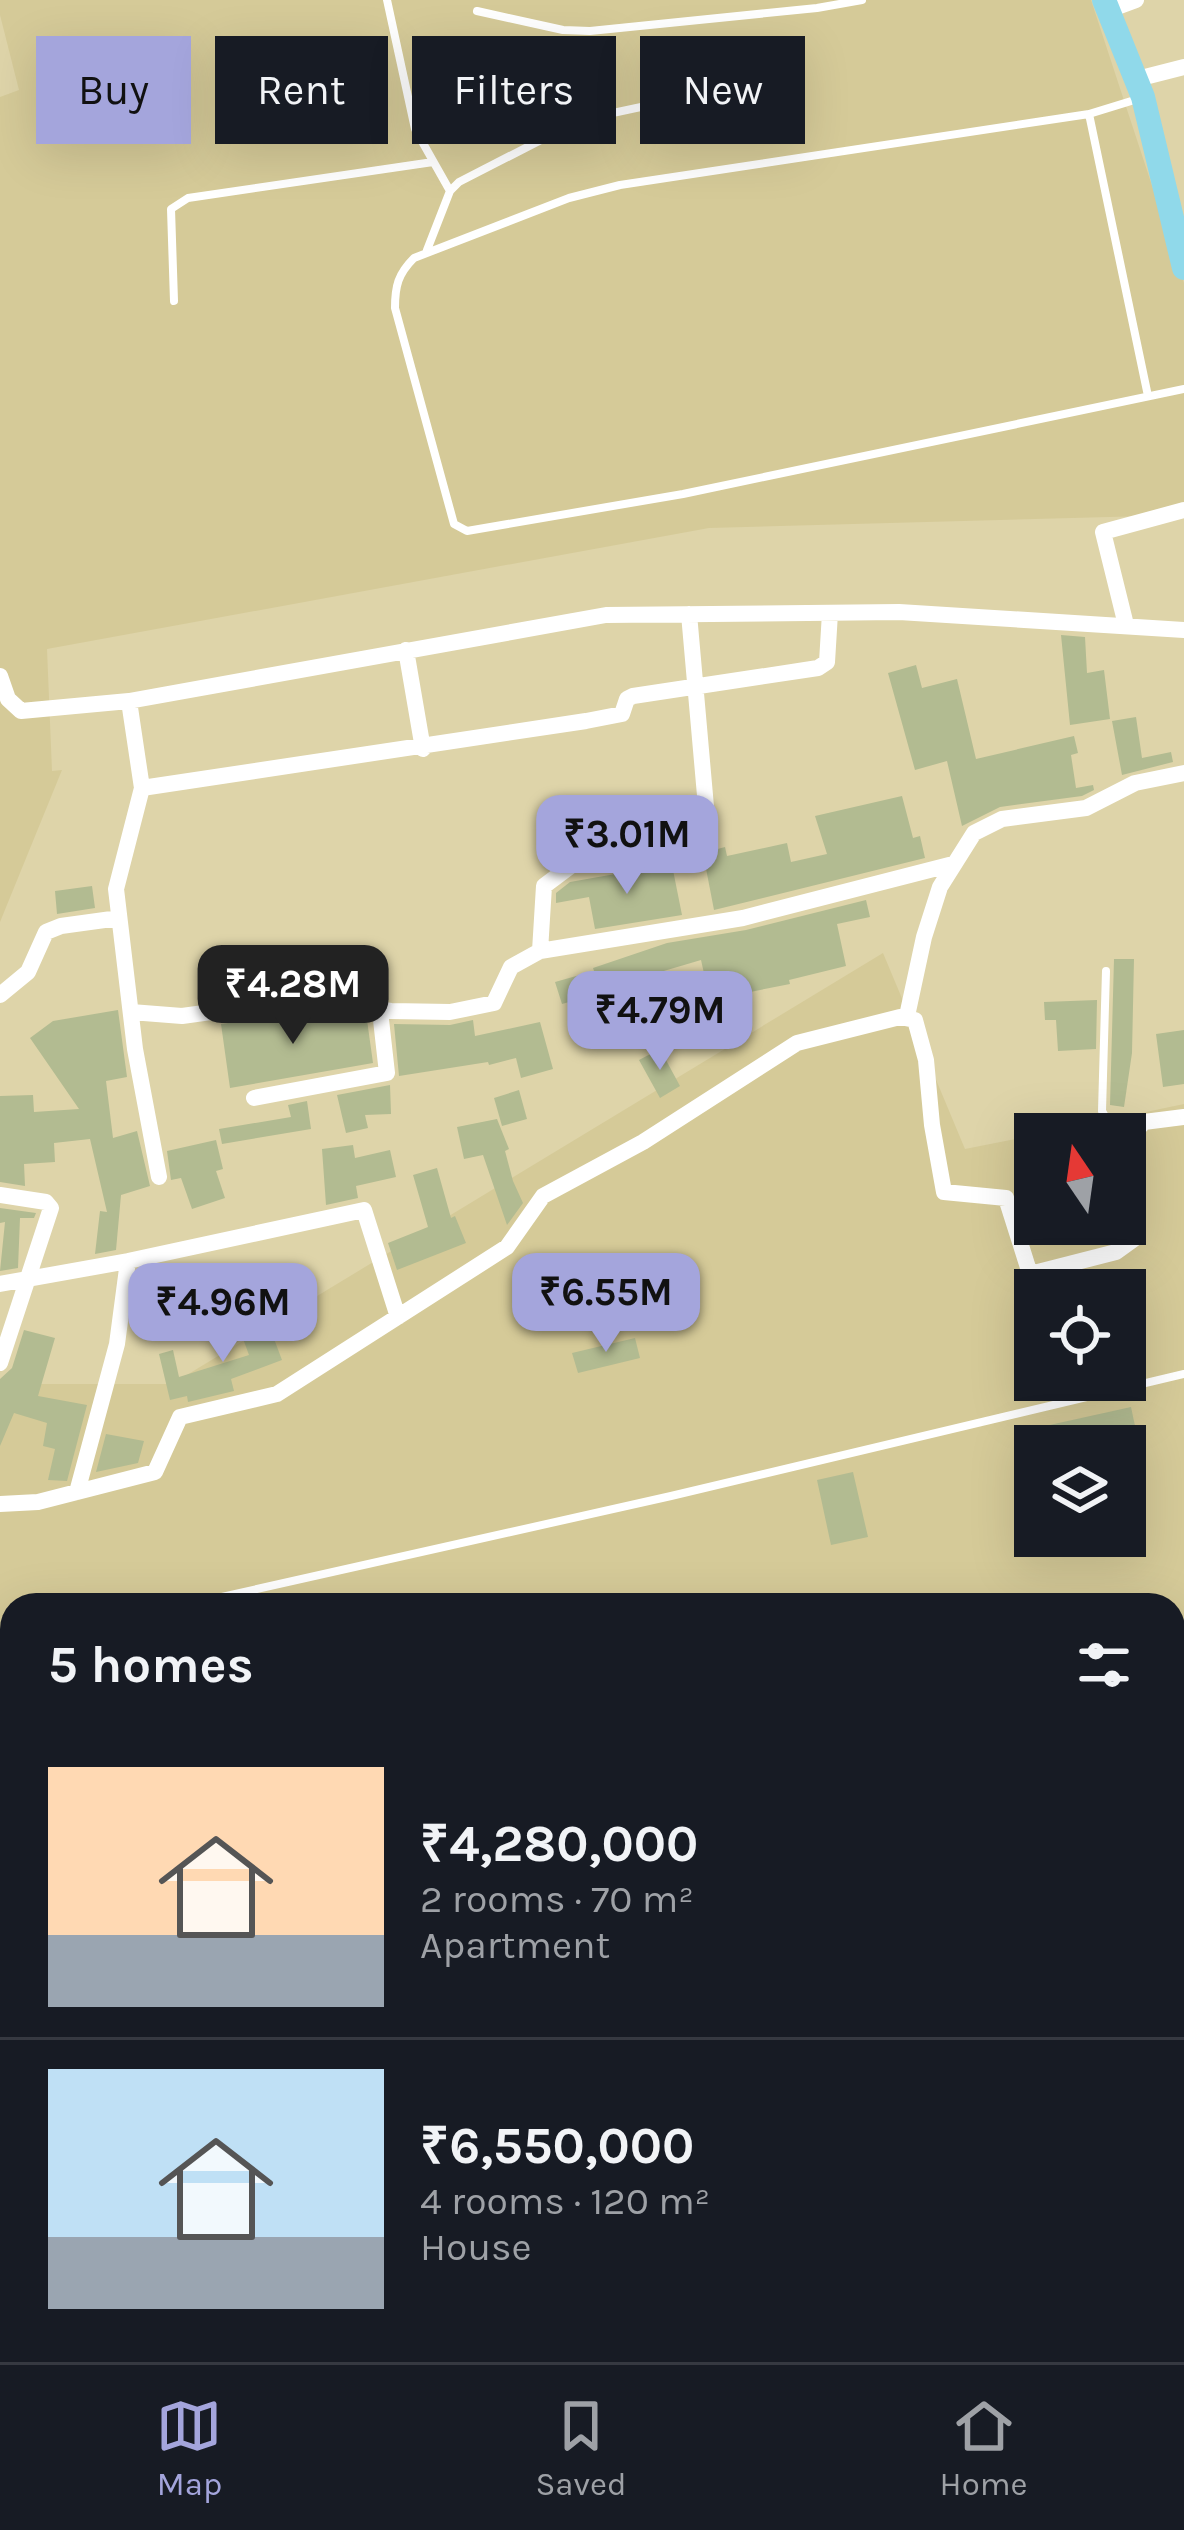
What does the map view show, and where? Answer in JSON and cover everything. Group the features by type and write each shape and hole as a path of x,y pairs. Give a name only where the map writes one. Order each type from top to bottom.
{"main road":[{"path":"1107,5 1140,88 1177,208 1184,268"}],"street":[{"path":"1107,5 1136,0"},
{"path":"1140,88 1184,67"},
{"path":"1126,625 1103,532 1184,510"},
{"path":"0,676 8,699 21,710 129,701 581,618 899,612 1184,629"},
{"path":"142,788 621,715 629,697 823,667 830,613"},
{"path":"540,951 542,890 559,874 584,856 700,825 707,818 689,614"},
{"path":"406,650 423,748"},
{"path":"129,701 142,788 116,883 131,1012 159,1177"},
{"path":"907,1016 940,887 967,840 994,822 1086,808 1135,783 1184,773"},
{"path":"131,1012 190,1016 301,999 380,1011 450,1012 493,1004 511,967 540,951 743,918 953,864"},
{"path":"0,994 28,972 46,932 119,919"},
{"path":"254,1098 387,1073 380,1011"},
{"path":"0,1504 20,1504 155,1472 180,1418 277,1394 507,1247 543,1196 644,1142 797,1043 907,1016 919,1024 944,1192 1006,1198 1014,1226"},
{"path":"1146,1122 1184,1117"},
{"path":"0,1195 46,1202 51,1208 0,1363"},
{"path":"0,1284 365,1210 398,1317"},
{"path":"1020,1245 1028,1274 1116,1252 1126,1245"},
{"path":"77,1492 116,1344 128,1261"}],"lane":[{"path":"387,0 412,117 450,191"},
{"path":"478,11 562,30 590,31 862,0"},
{"path":"1140,88 1089,114 620,185 569,198 427,251 401,270 395,308 454,524 462,530 683,494 1184,388"},
{"path":"427,251 450,191 472,173 568,124 640,108"},
{"path":"1089,114 1148,396"},
{"path":"174,301 168,227 170,208 176,204 188,198 433,161"},
{"path":"1105,1113 1106,971"},
{"path":"240,1593 1184,1373"}],"shaded area":[{"path":"0,0 1091,0 1184,283 1184,515 709,528 47,649 52,771 62,770 0,922 0,97 19,90"},
{"path":"883,953 965,1149 1014,1139 1014,1245 1146,1245 1146,1113 1141,1113 1184,1104 1184,1593 0,1593 0,1384 172,1384"}],"building":[{"path":"1061,635 1085,637 1087,673 1104,670 1110,719 1070,725"},
{"path":"916,665 922,688 957,679 976,759 1074,736 1078,753 1071,755 1076,788 1093,785 1094,790 1082,796 1000,807 962,826 947,761 915,770 888,673"},
{"path":"1136,717 1142,758 1171,752 1173,762 1122,775 1112,721"},
{"path":"902,796 913,838 920,836 925,858 714,910 703,853 725,847 727,856 787,843 791,862 827,854 815,816"},
{"path":"655,867 656,873 673,870 682,915 595,929 589,897 556,903 556,893 570,882"},
{"path":"92,886 95,908 57,914 55,891"},
{"path":"866,900 870,917 837,924 846,966 789,980 790,984 710,1000 701,960 657,973 670,1019 614,1032 601,993 562,1004 555,982 667,943 746,930"},
{"path":"1114,959 1134,959 1132,1053 1124,1107 1110,1105"},
{"path":"1097,1000 1096,1049 1058,1051 1056,1020 1045,1020 1044,1002"},
{"path":"118,1010 127,1077 106,1081 113,1138 137,1131 150,1186 121,1195 116,1250 95,1254 100,1211 107,1212 90,1139 54,1143 55,1162 24,1164 25,1186 0,1182 0,1096 33,1095 34,1112 79,1109 30,1038 53,1021"},
{"path":"306,1012 367,1020 373,1063 230,1088 221,1024"},
{"path":"473,1020 475,1036 540,1022 553,1069 521,1078 516,1058 399,1076 394,1024 450,1025"},
{"path":"1184,1030 1184,1084 1163,1087 1156,1034"},
{"path":"660,1049 680,1086 660,1098 639,1060"},
{"path":"390,1085 391,1114 365,1115 368,1128 346,1133 337,1095"},
{"path":"519,1090 527,1119 502,1126 494,1098"},
{"path":"307,1101 311,1129 222,1144 219,1129 291,1117 288,1105"},
{"path":"497,1119 523,1203 507,1225 483,1155 464,1159 457,1127"},
{"path":"216,1140 223,1169 216,1171 225,1198 192,1209 181,1178 171,1180 167,1151"},
{"path":"353,1145 355,1158 390,1150 396,1177 356,1186 358,1198 326,1205 322,1149"},
{"path":"437,1168 451,1218 455,1216 466,1243 397,1270 388,1243 428,1227 413,1175"},
{"path":"0,1208 36,1213 34,1218 20,1218 18,1268 0,1271 5,1222 0,1223"},
{"path":"265,1315 282,1360 231,1379 234,1391 188,1402 187,1396 170,1400 159,1354 173,1350 179,1377 249,1355 238,1325"},
{"path":"24,1330 55,1338 38,1396 87,1405 67,1481 48,1480 55,1449 43,1446 47,1423 14,1413 0,1446 0,1379 12,1368"},
{"path":"635,1338 640,1358 578,1373 572,1353"},
{"path":"1131,1407 1135,1425 1050,1425"},
{"path":"106,1434 144,1441 138,1463 96,1472"},
{"path":"853,1472 868,1537 831,1545 817,1480"}]}
